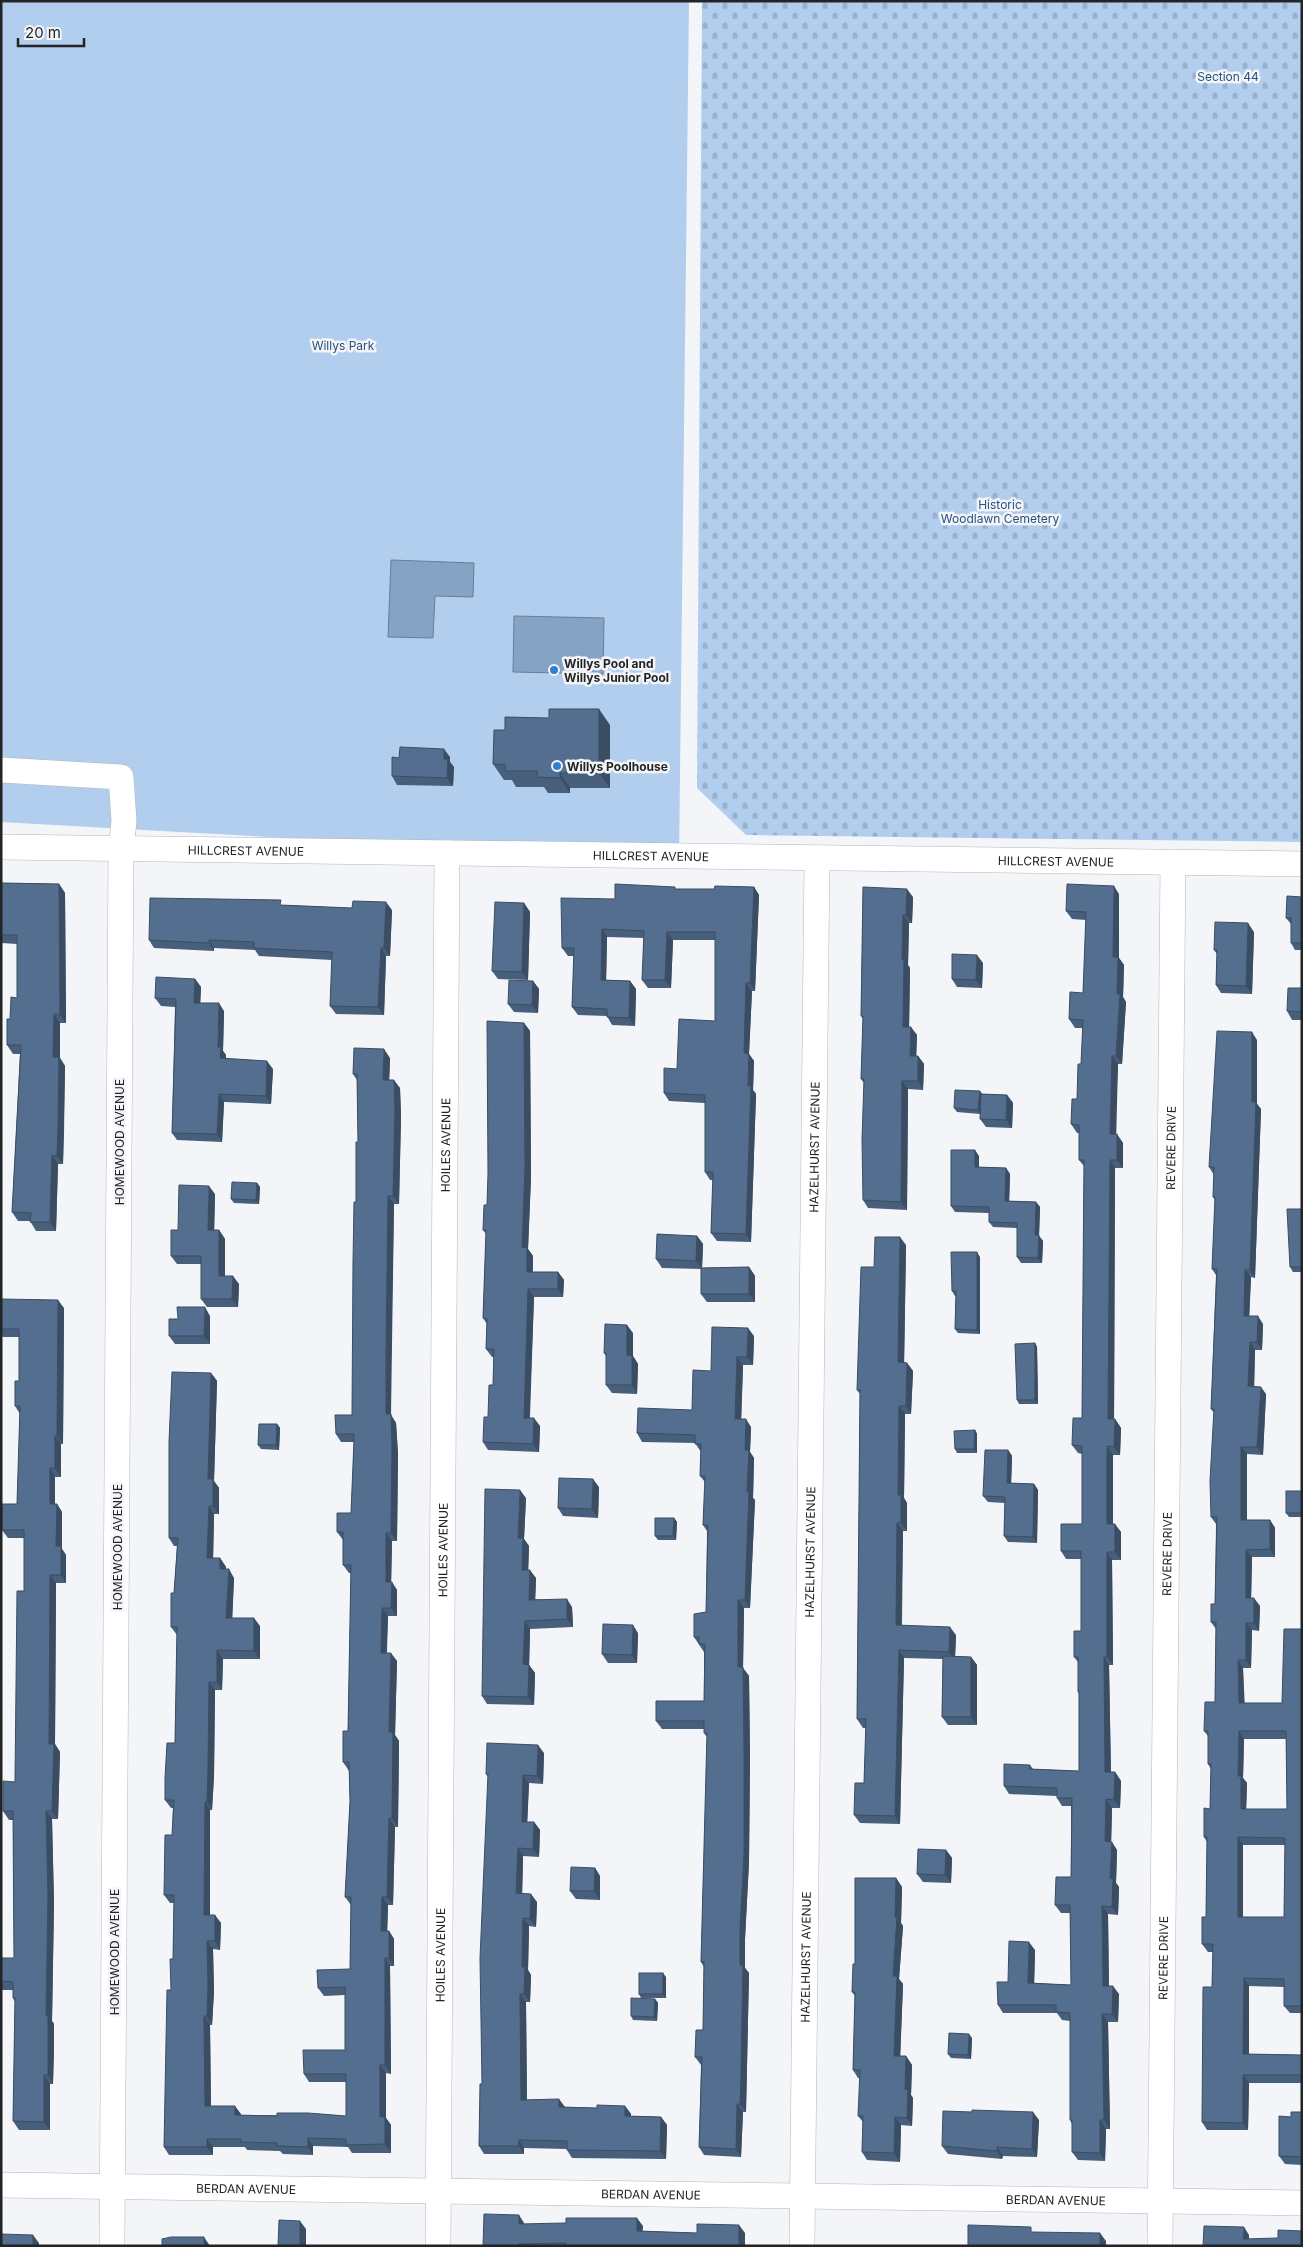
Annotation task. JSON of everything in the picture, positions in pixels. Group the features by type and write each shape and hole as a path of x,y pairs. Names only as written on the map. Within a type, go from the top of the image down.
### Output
{"street":[{"name":"HOMEWOOD AVENUE","path":"1,770 121,776 124,821 121,849 112,2246"},
{"name":"HILLCREST AVENUE","path":"1,847 1302,864"},
{"name":"HOILES AVENUE","path":"438,2246 447,853"},
{"name":"HAZELHURST AVENUE","path":"802,2246 817,858"},
{"name":"REVERE DRIVE","path":"1160,2246 1173,862"},
{"name":"BERDAN AVENUE","path":"1,2185 1302,2203"}],"green space":[{"name":"Willys Park","path":"1,1 689,1 679,860 1,822"},
{"name":"Historic Woodlawn Cemetery","path":"702,1 1302,1 1302,842 746,835 697,788"}],"shaded area":[{"path":"391,560 474,563 473,597 435,596 433,638 388,637"},
{"path":"514,616 604,618 603,674 513,672"}],"building":[{"path":"549,709 599,709 599,773 560,773 560,778 537,777 537,771 506,771 505,765 493,764 494,730 505,730 505,717 549,718"},
{"path":"400,747 444,749 444,759 448,759 447,778 392,776 392,757 399,758"},
{"path":"1,883 59,884 60,1015 54,1014 53,1057 59,1057 58,1127 57,1156 52,1155 50,1222 30,1222 31,1213 12,1212 21,1045 7,1045 7,1019 10,1019 11,997 17,998 17,935 1,935"},
{"path":"615,884 675,887 675,889 714,889 715,886 754,887 750,983 746,983 744,1053 749,1054 748,1086 751,1086 746,1234 711,1233 713,1172 705,1172 705,1095 664,1093 664,1068 677,1069 679,1019 715,1021 715,932 667,932 665,980 642,980 644,931 602,929 601,980 630,981 629,1018 607,1017 607,1009 572,1007 574,948 562,948 561,898 615,899"},
{"path":"1067,884 1114,886 1113,957 1118,957 1117,994 1120,994 1116,1056 1112,1056 1110,1134 1117,1134 1117,1160 1110,1160 1108,1419 1115,1419 1114,1447 1107,1446 1107,1524 1115,1524 1115,1552 1107,1552 1107,1657 1104,1657 1105,1772 1115,1772 1114,1800 1106,1799 1105,1841 1112,1842 1110,1878 1113,1879 1112,1907 1102,1906 1103,1986 1113,1986 1112,2014 1102,2014 1104,2120 1100,2120 1100,2153 1072,2152 1072,2120 1070,2120 1070,2013 1056,2012 1056,2005 998,2005 997,1982 1008,1982 1009,1941 1029,1942 1028,1983 1071,1985 1070,1905 1055,1905 1056,1877 1071,1877 1072,1798 1057,1798 1057,1788 1004,1786 1004,1764 1030,1765 1029,1769 1079,1771 1078,1657 1074,1657 1074,1631 1081,1631 1081,1551 1061,1551 1061,1524 1082,1524 1082,1446 1072,1445 1073,1418 1082,1418 1084,1160 1079,1160 1079,1125 1071,1124 1072,1099 1077,1099 1078,1064 1081,1064 1083,1020 1069,1019 1070,992 1083,993 1086,912 1066,911"},
{"path":"863,887 907,889 906,915 903,915 903,1027 911,1027 910,1056 918,1056 918,1081 902,1081 901,1202 863,1200 864,1079 861,1079 863,1016 861,1016"},
{"path":"1287,896 1302,897 1302,943 1291,943 1291,918 1286,918"},
{"path":"150,898 281,900 280,905 352,908 353,901 386,902 384,948 381,948 378,1007 330,1006 332,952 254,948 254,942 209,940 209,943 149,940"},
{"path":"495,902 524,903 522,972 492,971"},
{"path":"1215,922 1248,923 1246,986 1216,985 1217,950 1214,950"},
{"path":"952,954 977,955 976,980 952,979"},
{"path":"156,977 195,979 194,1003 219,1003 218,1047 221,1047 220,1058 267,1061 266,1096 219,1094 217,1134 172,1133 176,999 155,998"},
{"path":"509,980 533,981 532,1005 508,1004"},
{"path":"1288,988 1302,988 1302,1012 1287,1011"},
{"path":"487,1021 524,1023 525,1169 522,1247 527,1248 527,1272 558,1272 558,1289 528,1289 524,1418 534,1418 533,1444 483,1442 484,1417 488,1417 489,1385 493,1385 494,1349 486,1349 487,1319 483,1318 486,1230 483,1230 484,1205 487,1205 488,1173"},
{"path":"1217,1031 1252,1032 1252,1102 1256,1102 1250,1270 1245,1270 1244,1316 1258,1316 1257,1342 1250,1342 1248,1386 1261,1387 1257,1447 1241,1447 1241,1520 1270,1520 1270,1549 1246,1550 1246,1598 1254,1598 1254,1623 1246,1623 1246,1660 1238,1660 1239,1703 1282,1703 1284,1629 1302,1629 1302,2006 1284,2006 1284,1979 1244,1978 1243,2054 1302,2055 1302,2075 1243,2075 1243,2123 1202,2122 1203,1987 1212,1987 1213,1944 1202,1944 1202,1917 1206,1917 1207,1837 1204,1837 1204,1808 1210,1809 1211,1764 1208,1764 1208,1731 1204,1731 1205,1702 1215,1702 1216,1622 1211,1622 1211,1604 1215,1604 1217,1517 1211,1517 1210,1481 1214,1409 1211,1409 1217,1269 1212,1269 1215,1197 1213,1197 1214,1167 1209,1167","holes":["1239,1731 1286,1731 1287,1809 1241,1809 1241,1776 1238,1776","1238,1837 1285,1838 1284,1917 1238,1917"]},
{"path":"354,1048 384,1049 383,1080 394,1080 395,1109 393,1196 388,1196 386,1351 386,1414 391,1414 392,1446 391,1533 386,1533 386,1582 392,1582 391,1608 382,1608 381,1653 391,1653 389,1732 393,1732 392,1818 389,1818 387,1897 382,1897 381,1931 389,1931 389,1958 385,1958 385,2065 380,2065 380,2117 385,2117 385,2144 346,2145 346,2139 308,2138 308,2147 277,2146 277,2143 241,2142 241,2139 207,2139 207,2147 164,2147 167,1990 171,1990 170,1959 173,1959 174,1895 164,1895 165,1835 172,1835 174,1800 165,1800 165,1778 167,1743 175,1743 177,1627 171,1627 171,1593 174,1593 178,1538 169,1538 169,1442 172,1372 211,1373 208,1479 213,1479 213,1506 209,1506 207,1558 220,1558 220,1569 229,1569 226,1618 254,1618 254,1651 217,1650 217,1682 209,1682 204,1915 215,1915 215,1941 207,1941 207,2016 204,2016 205,2106 235,2106 235,2115 277,2116 277,2113 308,2113 346,2116 346,2074 304,2074 303,2050 345,2050 345,1987 318,1988 317,1970 350,1969 351,1897 345,1897 350,1801 349,1762 343,1762 343,1731 348,1731 351,1565 343,1565 343,1532 337,1532 337,1513 351,1513 354,1434 336,1434 335,1415 352,1415 354,1202 356,1202 356,1142 358,1142 357,1074 353,1074"},
{"path":"955,1090 980,1091 978,1110 954,1108"},
{"path":"981,1094 1007,1095 1006,1120 980,1119"},
{"path":"951,1150 975,1150 975,1167 1006,1168 1005,1201 1036,1202 1035,1235 1039,1235 1038,1258 1017,1257 1017,1223 989,1222 989,1207 951,1206"},
{"path":"232,1182 257,1183 256,1200 231,1199"},
{"path":"179,1185 209,1186 208,1230 219,1230 219,1276 233,1276 232,1299 201,1299 201,1256 171,1256 171,1230 178,1230"},
{"path":"1287,1209 1302,1209 1302,1267 1290,1267"},
{"path":"657,1234 697,1236 696,1261 656,1259"},
{"path":"875,1237 900,1237 898,1362 907,1363 906,1406 899,1406 898,1495 901,1495 901,1523 897,1523 896,1625 950,1627 949,1652 899,1650 895,1816 854,1815 855,1783 864,1783 866,1719 857,1719 860,1390 857,1390 861,1267 874,1267"},
{"path":"951,1252 977,1252 977,1330 955,1329 956,1291 952,1291"},
{"path":"749,1267 749,1294 701,1294 701,1268"},
{"path":"1,1299 58,1300 57,1436 55,1436 55,1468 50,1468 50,1504 57,1504 56,1546 61,1546 61,1575 50,1575 49,1744 54,1744 52,1811 46,1811 48,1895 46,2016 48,2016 48,2075 44,2075 44,2122 13,2121 15,1998 13,1998 13,1982 1,1981 1,1958 14,1958 13,1811 3,1811 3,1781 15,1782 17,1591 24,1591 24,1530 2,1530 2,1504 17,1504 20,1406 15,1406 15,1381 19,1381 19,1329 1,1329"},
{"path":"177,1307 205,1307 204,1336 169,1336 169,1319 178,1319"},
{"path":"605,1324 627,1325 627,1355 632,1356 632,1385 606,1385"},
{"path":"712,1327 748,1328 747,1357 737,1357 735,1419 746,1419 745,1450 749,1450 745,1600 738,1600 738,1667 743,1667 744,1854 740,1931 740,1965 743,1965 741,2076 740,2104 737,2104 736,2149 699,2147 702,2057 695,2057 696,2030 703,2030 704,1962 701,1962 707,1733 704,1733 704,1721 656,1721 656,1701 704,1701 705,1644 699,1644 699,1637 694,1637 694,1614 706,1612 708,1525 703,1525 705,1476 700,1476 701,1444 695,1444 695,1435 637,1433 638,1408 692,1410 693,1370 711,1371"},
{"path":"1035,1343 1035,1400 1017,1400 1015,1344"},
{"path":"259,1424 277,1424 276,1445 258,1445"},
{"path":"975,1430 974,1449 955,1449 954,1431"},
{"path":"985,1450 1008,1450 1007,1483 1034,1484 1033,1537 1004,1536 1005,1497 983,1496"},
{"path":"559,1478 593,1479 592,1509 558,1508"},
{"path":"485,1489 520,1490 518,1538 523,1538 522,1570 530,1570 529,1600 567,1599 567,1619 525,1621 523,1664 529,1665 528,1697 482,1696"},
{"path":"1286,1491 1302,1491 1302,1513 1286,1513"},
{"path":"655,1518 674,1518 673,1536 655,1536"},
{"path":"603,1624 633,1625 632,1655 602,1654"},
{"path":"943,1656 971,1657 971,1717 942,1717"},
{"path":"487,1743 538,1745 537,1776 523,1775 522,1822 534,1822 533,1849 518,1848 516,1893 531,1894 530,1919 523,1918 522,1967 525,1967 524,1994 520,1994 521,2100 559,2099 559,2107 597,2108 597,2105 625,2106 625,2116 661,2117 660,2151 567,2150 567,2141 519,2140 519,2146 479,2146 480,2084 482,2084 480,1958 488,1774 486,1774"},
{"path":"918,1849 946,1850 945,1875 917,1874"},
{"path":"571,1867 595,1868 594,1891 570,1891"},
{"path":"855,1878 896,1878 895,1917 897,1917 893,1976 897,1976 894,2056 906,2056 905,2089 908,2090 907,2118 895,2117 894,2153 862,2152 863,2116 858,2116 860,2070 853,2070 855,1992 852,1992 853,1964 855,1964"},
{"path":"639,1973 663,1973 663,1994 639,1994"},
{"path":"631,1998 655,1999 654,2017 631,2016"},
{"path":"949,2033 969,2034 968,2055 948,2054"},
{"path":"972,2110 1033,2112 1032,2149 997,2147 997,2151 942,2146 943,2111 972,2112"},
{"path":"1291,2112 1302,2112 1302,2157 1279,2156 1279,2116 1291,2117"},
{"path":"484,2214 519,2215 519,2224 566,2223 566,2218 637,2218 637,2231 697,2233 697,2224 739,2225 739,2246 565,2246 566,2243 483,2246"},
{"path":"279,2220 300,2221 300,2246 278,2246"},
{"path":"968,2225 1031,2227 1031,2232 1100,2233 1100,2246 968,2246"},
{"path":"1204,2226 1244,2227 1243,2239 1278,2238 1278,2230 1302,2231 1302,2246 1203,2246"},
{"path":"1,2234 33,2235 33,2246 1,2246"},
{"path":"171,2237 204,2237 204,2246 162,2246 162,2239"}],"place":[{"name":"Willys Pool and Willys Junior Pool","path":"554,670"},
{"name":"Willys Poolhouse","path":"557,766"}],"park label":[{"name":"Section 44","path":"1228,76"}]}
